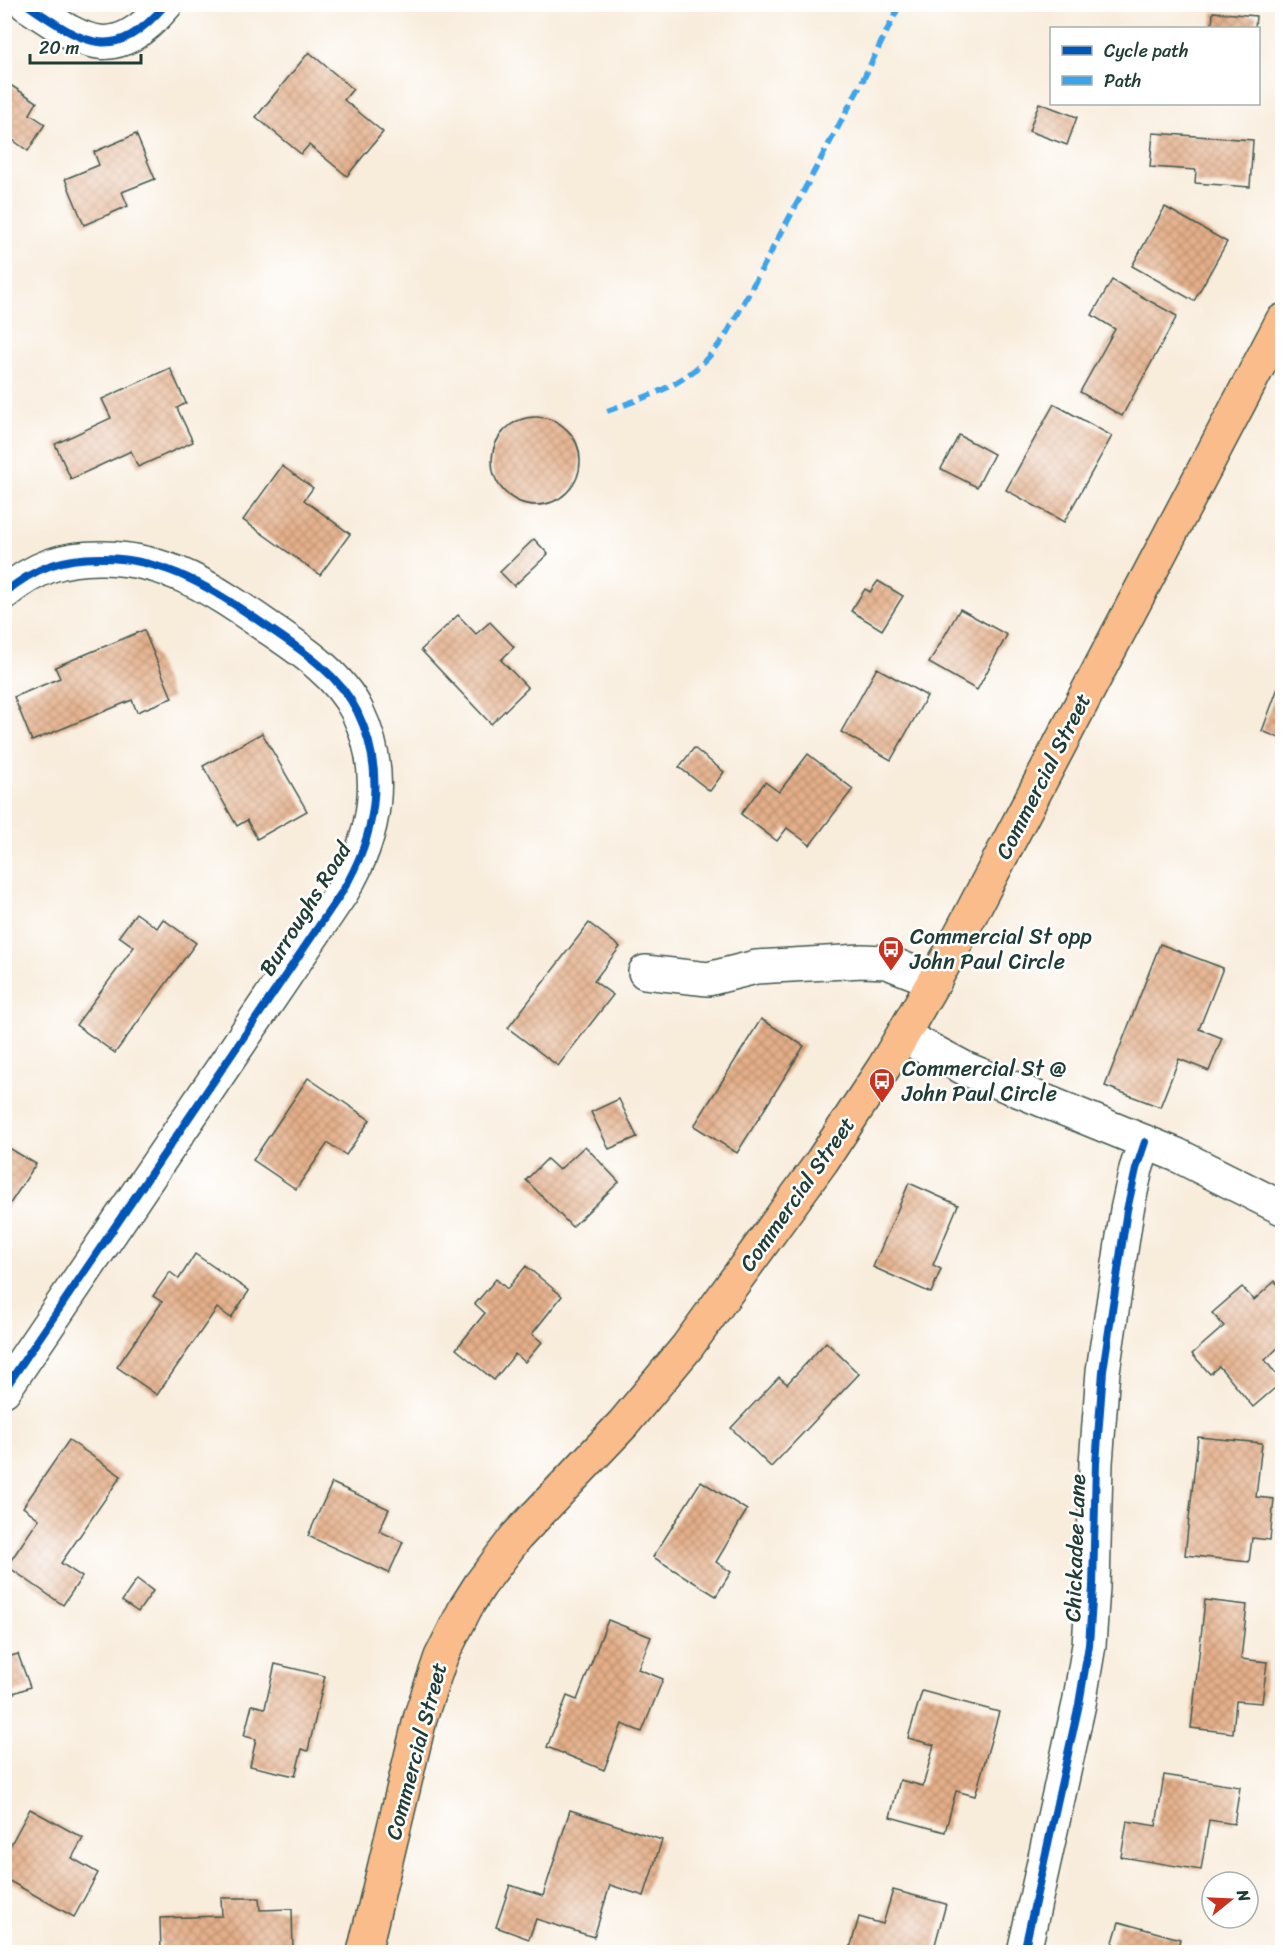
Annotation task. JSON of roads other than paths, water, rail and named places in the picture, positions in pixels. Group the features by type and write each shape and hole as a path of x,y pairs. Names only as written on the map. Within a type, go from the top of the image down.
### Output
{"main road":[{"name":"Commercial Street","path":"364,1953 421,1715 441,1657 466,1607 516,1537 623,1424 687,1347 822,1161 904,1036 1282,321"}],"street":[{"path":"26,4 78,37 90,42 102,43 113,42 139,30 152,20 166,4"},
{"name":"Burroughs Road","path":"4,593 39,569 57,563 92,557 135,559 175,571 198,582 287,640 337,682 357,709 364,727 374,768 375,788 370,833 348,883 4,1390"},
{"path":"645,972 708,979 756,967 862,961 887,962 935,981"},
{"path":"904,1036 966,1069 1145,1142 1208,1170 1282,1208"},
{"name":"Chickadee Lane","path":"1023,1953 1079,1704 1087,1655 1092,1606 1096,1463 1102,1381 1126,1210 1145,1142"}],"place":[{"name":"Commercial St opp John Paul Circle","path":"891,972"},
{"name":"Commercial St @ John Paul Circle","path":"882,1104"}]}
